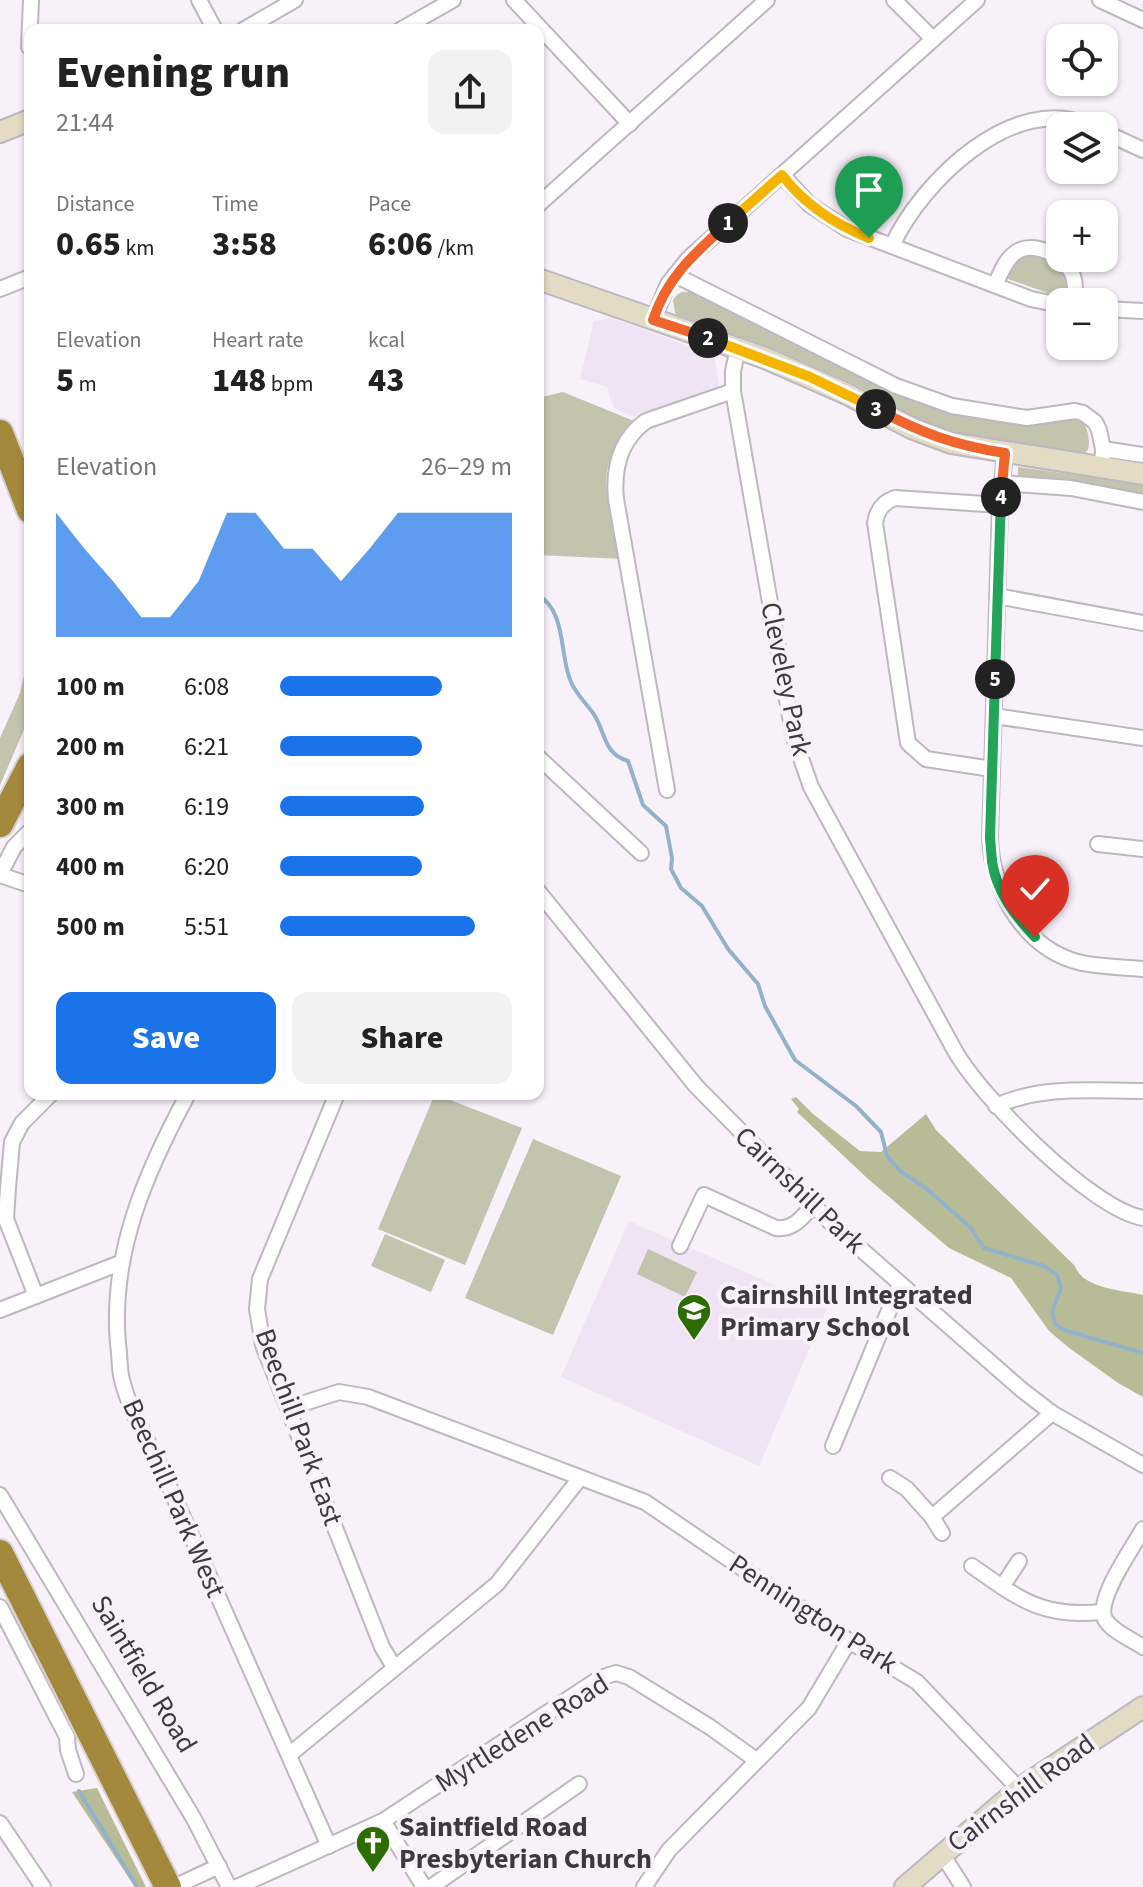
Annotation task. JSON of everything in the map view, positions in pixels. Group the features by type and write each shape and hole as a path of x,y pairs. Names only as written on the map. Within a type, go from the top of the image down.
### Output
{"highway":[{"path":"0,433 24,495"},
{"path":"0,824 24,778"},
{"path":"0,1553 171,1887"}],"street":[{"path":"30,24 31,0"},
{"path":"199,0 212,24"},
{"path":"253,24 295,0"},
{"path":"411,24 453,0"},
{"path":"514,0 536,24"},
{"path":"544,200 767,0"},
{"path":"894,0 933,39"},
{"path":"653,320 662,295 688,259 977,0"},
{"path":"1100,0 1143,20"},
{"path":"544,32 630,124"},
{"path":"892,246 924,194 953,166 992,138 1022,124 1046,118"},
{"path":"0,132 24,122"},
{"path":"1118,138 1143,150"},
{"path":"782,175 810,205 847,229 1046,302"},
{"path":"995,285 1016,251 1032,248 1042,249 1070,269 1075,288"},
{"path":"675,275 896,386 952,406 1018,418 1075,411 1083,413 1095,422 1102,458"},
{"path":"0,289 24,279"},
{"path":"544,281 738,348 810,377 930,436 951,443 1005,453 1102,458 1143,455"},
{"path":"1118,310 1143,311"},
{"name":"Cleveley Park","path":"738,348 733,391 784,689 795,741 817,800 955,1051 996,1106 1105,1203 1143,1218"},
{"path":"667,790 616,499 615,471 628,440 635,429 646,421 733,391"},
{"path":"1005,453 1000,505 990,838 993,868 1014,913 1035,937 1080,963 1143,969"},
{"path":"1102,458 1143,474"},
{"path":"1002,483 1071,488 1143,502"},
{"path":"992,769 926,759 908,743 875,523 881,506 895,498 1000,505"},
{"path":"997,596 1143,623"},
{"path":"994,716 1143,738"},
{"path":"544,763 641,853"},
{"path":"24,837 14,847 0,874 24,883"},
{"path":"1098,844 1143,849"},
{"name":"Cairnshill Park","path":"544,898 692,1081 813,1205 900,1284 1052,1413 1143,1465"},
{"path":"996,1106 1042,1092 1143,1091"},
{"path":"36,1296 6,1219 12,1142 22,1123 45,1100"},
{"name":"Beechill Park West","path":"185,1100 143,1185 120,1263 116,1322 122,1379 134,1414 162,1470 329,1846"},
{"name":"Beechill Park East","path":"335,1100 257,1293 263,1345 382,1647 394,1667"},
{"path":"680,1246 706,1189 776,1228 786,1229 793,1225 813,1205"},
{"path":"0,1310 120,1263"},
{"path":"833,1446 900,1284"},
{"name":"Pennington Park","path":"289,1408 339,1392 353,1393 645,1502 849,1641 917,1682 1019,1789"},
{"path":"932,1517 1052,1413"},
{"path":"289,1755 497,1584 580,1478"},
{"path":"890,1478 907,1489 942,1533"},
{"name":"Saintfield Road","path":"0,1495 194,1819 229,1887"},
{"path":"1143,1529 1106,1596 1102,1612 1115,1630 1143,1647"},
{"path":"1002,1587 1019,1561"},
{"path":"972,1566 1032,1605 1060,1612 1102,1612"},
{"path":"0,1607 67,1737 76,1774"},
{"path":"644,1887 669,1850 809,1708 849,1641"},
{"name":"Myrtledene Road","path":"237,1887 383,1821 600,1678 616,1673 629,1677 697,1719 756,1760"},
{"name":"Cairnshill Road","path":"905,1887 1019,1789 1143,1708"},
{"path":"431,1887 579,1784"},
{"path":"383,1821 424,1887"},
{"path":"0,1823 43,1887"},
{"path":"942,1854 963,1887"},
{"path":"171,1887 219,1866"}],"shaded area":[{"path":"612,318 714,355 720,390 634,417 614,408 607,387 580,379 594,321"},
{"name":"Cairnshill Integrated Primary School","path":"629,1221 827,1308 759,1466 561,1377"}],"green space":[{"path":"1023,254 1039,254 1046,259 1046,272 1067,274 1068,287 1046,288 1046,293 1008,279 1009,270"},
{"path":"691,289 943,410 1004,422 1078,418 1088,432 1088,450 1082,455 934,428 858,386 774,349 679,317 675,313 673,300"},
{"path":"563,392 634,421 614,451 606,481 608,504 622,559 544,555 544,397"},
{"path":"1018,467 1143,484 1143,496 1018,478"},
{"path":"24,675 24,730 0,785 0,738 20,693"},
{"path":"796,1097 860,1151 881,1152 926,1114 936,1130 1086,1280 1143,1295 1143,1397 1118,1383 1049,1331 1011,1278 949,1248 867,1178 797,1112 799,1109 791,1099"},
{"path":"432,1100 450,1100 522,1128 465,1265 378,1229"},
{"path":"533,1139 621,1176 553,1335 465,1298"},
{"path":"385,1234 445,1260 431,1292 371,1266"},
{"path":"648,1249 697,1272 685,1297 637,1274"},
{"path":"97,1788 146,1887 135,1887 72,1792"}],"waterway":[{"path":"544,600 558,623 573,686 593,713 613,753 628,761 643,805 666,826 671,869 681,888 702,906 728,949 758,984 765,1006 795,1060 856,1106 881,1132 887,1156 900,1171 927,1189 970,1227 984,1248 1044,1266 1057,1275 1061,1288 1052,1312 1055,1324 1064,1330 1143,1353"},
{"path":"79,1791 137,1887"}],"place":[{"name":"Cairnshill Integrated Primary School","path":"694,1342"},
{"name":"Saintfield Road Presbyterian Church","path":"373,1874"}],"route":[{"path":"869,238 829,219 810,205 782,175 688,259 668,284 653,320 738,348 810,377 930,436 1005,453 1000,505 990,850 1004,897 1035,937"}]}
